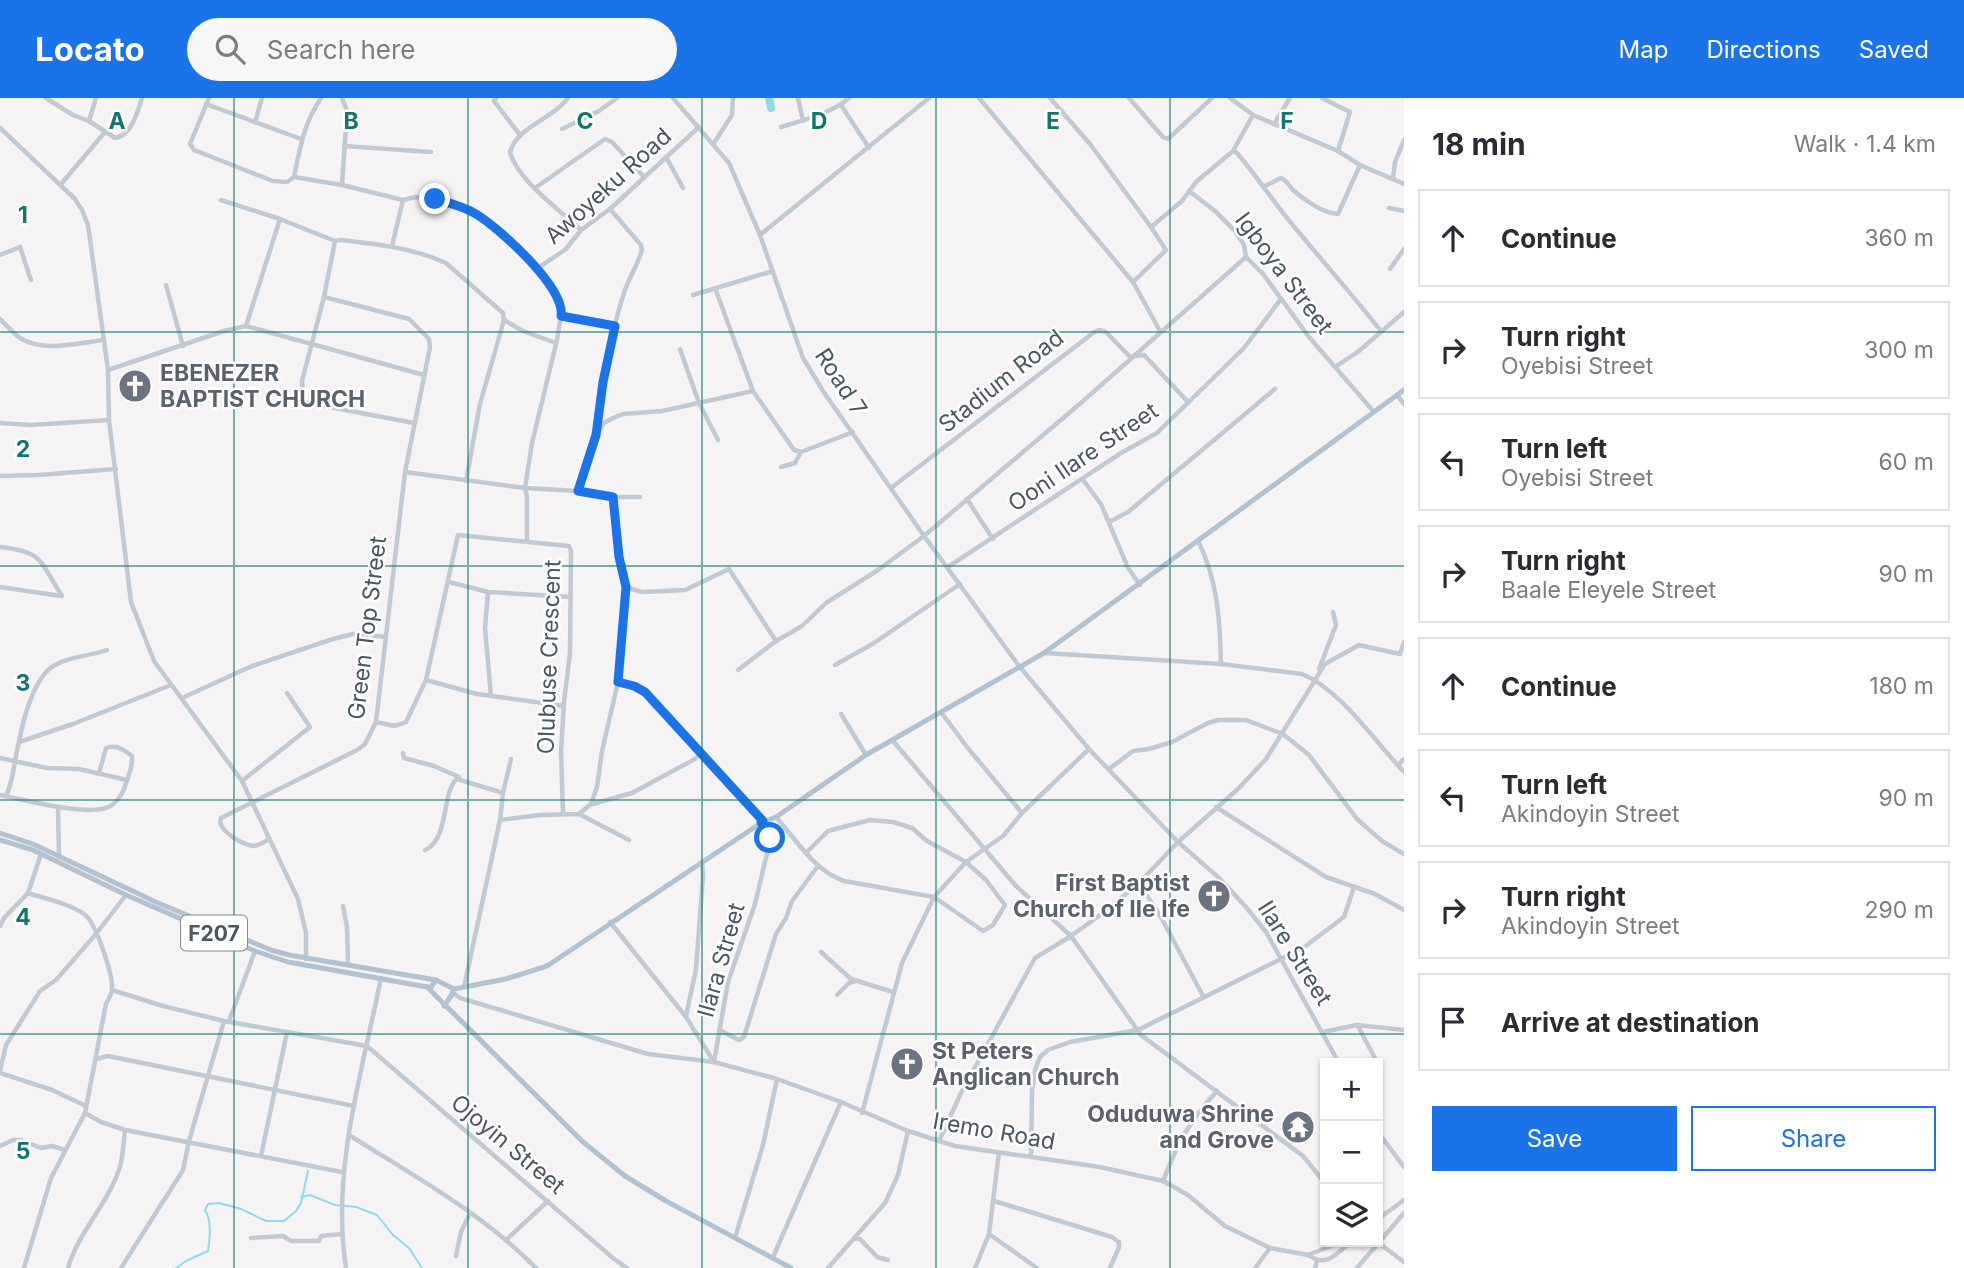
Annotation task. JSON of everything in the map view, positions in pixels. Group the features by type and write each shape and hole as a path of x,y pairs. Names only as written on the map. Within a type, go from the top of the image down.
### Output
{"main road":[{"path":"444,1006 452,991 506,979 547,966 866,755 1044,653 1404,390"},
{"name":"F207","path":"0,832 33,844 158,903 306,961 348,964 436,981"},
{"name":"F207","path":"0,840 41,854 126,895 255,951 427,987"},
{"path":"452,991 436,981 431,987 427,987 583,1142 625,1176 666,1201 791,1268"}],"street":[{"path":"46,98 115,138 122,136 130,128 142,98"},
{"path":"89,121 96,98"},
{"path":"209,98 190,144 194,150 273,181 287,182 294,177 301,139 310,114 321,98"},
{"path":"255,121 261,98"},
{"path":"342,98 347,111 342,185"},
{"path":"496,98 494,101 520,135"},
{"path":"568,98 543,120 520,135 511,148 511,156 515,165 535,188 581,230"},
{"path":"562,129 599,111 617,98"},
{"name":"Road 7","path":"673,98 729,163 760,235 803,358 823,391 1019,666 1089,749"},
{"path":"714,143 732,115 733,98"},
{"path":"798,98 803,121"},
{"path":"781,127 841,105 849,98"},
{"path":"760,235 929,98"},
{"path":"979,98 1133,282 1160,331"},
{"path":"1050,98 1090,144 1166,250 1133,282"},
{"path":"1129,98 1163,137 1168,138 1212,98"},
{"path":"1202,98 1207,103"},
{"path":"1230,98 1253,115 1338,151 1404,184"},
{"path":"1274,124 1290,98"},
{"path":"1322,98 1350,112 1338,151"},
{"path":"206,104 301,139"},
{"path":"841,105 869,148"},
{"path":"1151,227 1182,201 1196,182 1233,151 1253,115"},
{"name":"Awoyeku Road","path":"538,268 566,249 581,230 610,209 699,127"},
{"path":"0,128 61,184 82,210 88,225 108,370 109,420 131,602 154,661 242,781 298,899 306,933 306,961"},
{"path":"61,184 106,132"},
{"path":"535,188 605,139 612,142 644,177"},
{"path":"1392,178 1404,140"},
{"path":"344,146 431,152"},
{"path":"1233,151 1265,186 1288,219 1381,331"},
{"path":"666,157 683,188"},
{"path":"1265,186 1281,178 1287,180 1293,190 1312,203 1338,214 1360,164"},
{"path":"294,177 403,200 415,197 456,205 477,215 538,268 560,301 561,316 556,343 537,419 525,488 527,541"},
{"name":"Igboya Street","path":"1189,191 1235,231 1244,245 1246,257 1264,274 1309,337 1374,412"},
{"path":"221,200 335,241 392,246 446,263 503,313 505,320 480,404 466,481"},
{"path":"392,246 403,200"},
{"path":"1389,208 1404,211"},
{"path":"578,491 596,435 603,382 615,326 626,288 642,250 641,245 610,209"},
{"path":"246,326 280,219"},
{"path":"303,402 302,381 324,298 335,241"},
{"path":"0,255 20,247 31,280"},
{"path":"1390,269 1404,249"},
{"path":"738,670 776,640 802,626 826,603 924,536 1160,331 1172,324 1246,257"},
{"path":"693,295 773,271"},
{"path":"166,285 183,346"},
{"path":"715,288 753,391 794,450 801,452 853,432"},
{"name":"Green Top Street","path":"269,839 261,845 253,846 221,827 219,822 221,818 357,750 365,744 376,722 405,472 430,347 429,339 409,319 324,298"},
{"name":"Ooni Ilare Street","path":"948,567 1121,453 1157,433 1244,348 1281,299"},
{"path":"1335,367 1359,351 1404,312"},
{"path":"561,316 615,326"},
{"path":"0,319 17,336 35,344 53,346 104,340"},
{"path":"505,320 523,331 556,343"},
{"path":"108,370 246,326 424,375"},
{"name":"Stadium Road","path":"891,488 1093,333 1099,330 1106,332 1133,357"},
{"path":"680,349 699,403 718,440"},
{"path":"1133,357 1144,355 1188,402"},
{"path":"1109,522 1128,512 1275,389"},
{"path":"596,435 604,423 623,414 663,411 753,391"},
{"path":"1397,395 1404,404"},
{"path":"295,404 303,402 414,423"},
{"path":"0,423 31,425 109,420"},
{"path":"781,467 795,463 801,452"},
{"path":"0,475 116,469"},
{"path":"405,472 525,488 578,491 613,497 640,497"},
{"path":"1083,480 1100,501 1128,568 1140,585"},
{"path":"591,804 597,787 602,751 618,682 626,587 619,557 613,497"},
{"path":"967,499 993,539"},
{"name":"Olubuse Crescent","path":"376,722 395,726 406,722 426,680 458,535 571,548 570,653 561,751 563,814"},
{"path":"1198,541 1210,566 1216,594 1221,664"},
{"path":"0,547 33,553 42,562 62,596 0,587"},
{"path":"626,587 642,592 684,590 729,569 776,640"},
{"path":"449,582 488,592 571,597"},
{"path":"835,665 874,643 960,584"},
{"path":"488,592 485,628 491,696"},
{"path":"1315,679 1336,625 1333,612"},
{"path":"182,698 252,666 333,639 353,634 386,637"},
{"path":"939,1141 961,1093 1035,958 1071,936 1139,883 1178,842 1254,772 1283,734 1325,664 1359,645 1400,654 1404,642"},
{"path":"3,796 11,787 13,761 22,723 44,673 67,660 107,650"},
{"path":"1044,653 1221,664 1283,671 1315,679 1354,716 1404,772"},
{"path":"426,680 491,696 564,706"},
{"path":"618,682 645,692 702,752 762,822"},
{"path":"19,742 73,724 171,685"},
{"path":"242,781 310,727 287,693"},
{"path":"941,711 1022,813"},
{"path":"841,714 866,755"},
{"path":"1109,769 1133,751 1172,742 1208,723 1218,720 1246,720 1283,734 1309,755 1357,819 1382,841 1404,854"},
{"path":"893,741 1016,886 1071,936 1138,1030 1303,1156 1320,1177"},
{"path":"3,796 58,807 111,807 123,792 132,756 124,750 109,746 106,748 99,773"},
{"path":"862,1113 902,963 934,897 966,862 1003,836 1022,813 1089,749"},
{"name":"Ilare Street","path":"1089,749 1178,842 1218,877 1246,907 1266,932 1336,1058"},
{"path":"579,814 591,804 638,790 695,759 702,752"},
{"path":"403,754 404,758 503,793"},
{"path":"0,758 47,768 99,773 127,780"},
{"path":"1398,765 1404,758"},
{"path":"464,987 511,759"},
{"path":"447,771 450,791"},
{"path":"425,850 433,847 438,838 451,784 457,779 470,781"},
{"path":"58,807 59,857"},
{"path":"1216,807 1326,877 1375,894 1404,910"},
{"path":"500,820 579,814 629,840"},
{"path":"776,817 818,866 830,876 844,881 934,897 986,931 993,925 1005,905 986,880 966,862 927,841 912,828 893,822 870,820 828,831 807,852"},
{"name":"Ilara Street","path":"713,1062 728,982 754,904 769,845 768,833 762,822"},
{"path":"0,926 2,917 28,892 41,854"},
{"path":"686,1017 696,969 702,862"},
{"path":"719,1030 739,1040 744,1037 776,933 786,918 792,901 818,866"},
{"path":"1139,883 1162,919 1203,996"},
{"path":"1031,1156 1035,1070 1040,1057 1048,1050 1070,1042 1138,1030 1317,940 1344,917 1354,887"},
{"path":"24,1268 51,1178 85,1113 106,1004 112,990 108,964 92,922 85,915 28,892"},
{"path":"86,1106 52,1090 0,1072 3,1044 40,991 56,980 126,895"},
{"path":"343,906 348,927 348,964"},
{"name":"Ilara Street","path":"610,922 686,1017 713,1062"},
{"path":"121,1268 183,1170 189,1141 226,1021 255,951"},
{"path":"821,953 856,981 893,992"},
{"path":"346,1268 341,1212 342,1172 381,978"},
{"path":"837,995 856,981"},
{"path":"112,990 226,1021 367,1046"},
{"name":"Iremo Road","path":"452,991 460,998 648,1054 713,1062 778,1079 908,1131 954,1146 1132,1172 1163,1181 1188,1195 1225,1226 1270,1248 1308,1255"},
{"path":"1322,1032 1357,1025 1404,1030"},
{"path":"1357,1025 1375,1058"},
{"path":"261,1156 287,1032"},
{"name":"Ojoyin Street","path":"367,1046 627,1268"},
{"path":"96,1059 108,1056 354,1105"},
{"path":"735,1238 763,1145 778,1079"},
{"path":"1163,1181 1178,1142 1195,1115 1217,1091"},
{"path":"774,1257 841,1102"},
{"path":"85,1113 125,1130 342,1172"},
{"path":"68,1268 80,1236 100,1206 120,1166 125,1130"},
{"path":"828,1268 889,1196 898,1175 908,1131"},
{"path":"349,1135 507,1239 536,1268"},
{"path":"1383,1139 1404,1167"},
{"path":"0,1146 21,1140 41,1148 52,1146 65,1150"},
{"path":"975,1268 989,1234 999,1152"},
{"path":"994,1200 1112,1237 1119,1242 1119,1247 1110,1268"},
{"path":"1383,1215 1404,1200"},
{"path":"507,1239 548,1201"},
{"path":"456,1256 461,1232 470,1213"},
{"path":"1383,1240 1404,1213"},
{"path":"251,1238 283,1236 291,1241 319,1241 321,1236 342,1234"},
{"path":"989,1234 1037,1268"},
{"path":"855,1239 860,1238 877,1257 888,1260"},
{"path":"1383,1246 1404,1262"},
{"path":"1308,1255 1330,1247"},
{"path":"1315,1268 1345,1247"},
{"path":"1357,1268 1377,1247"},
{"path":"1255,1268 1270,1248"},
{"path":"1326,1249 1332,1257"},
{"path":"1308,1255 1320,1264"}],"waterway":[{"path":"769,98 771,108"},
{"path":"176,1268 208,1251 210,1225 205,1210 208,1204 219,1203 241,1209 266,1221 284,1221 301,1203 308,1171"},
{"path":"301,1197 310,1195 335,1205 356,1207 377,1215 393,1235 409,1248 422,1268"}],"place":[{"name":"EBENEZER BAPTIST CHURCH","path":"135,386"},
{"name":"First Baptist Church of Ile Ife","path":"1214,896"},
{"name":"St Peters Anglican Church","path":"907,1064"},
{"name":"Oduduwa Shrine and Grove","path":"1298,1127"}],"route":[{"path":"435,199 477,215 538,268 560,301 561,316 615,326 603,382 596,435 578,491 613,497 619,557 626,587 618,682 645,692 660,707 763,821 761,822 770,838"}]}
